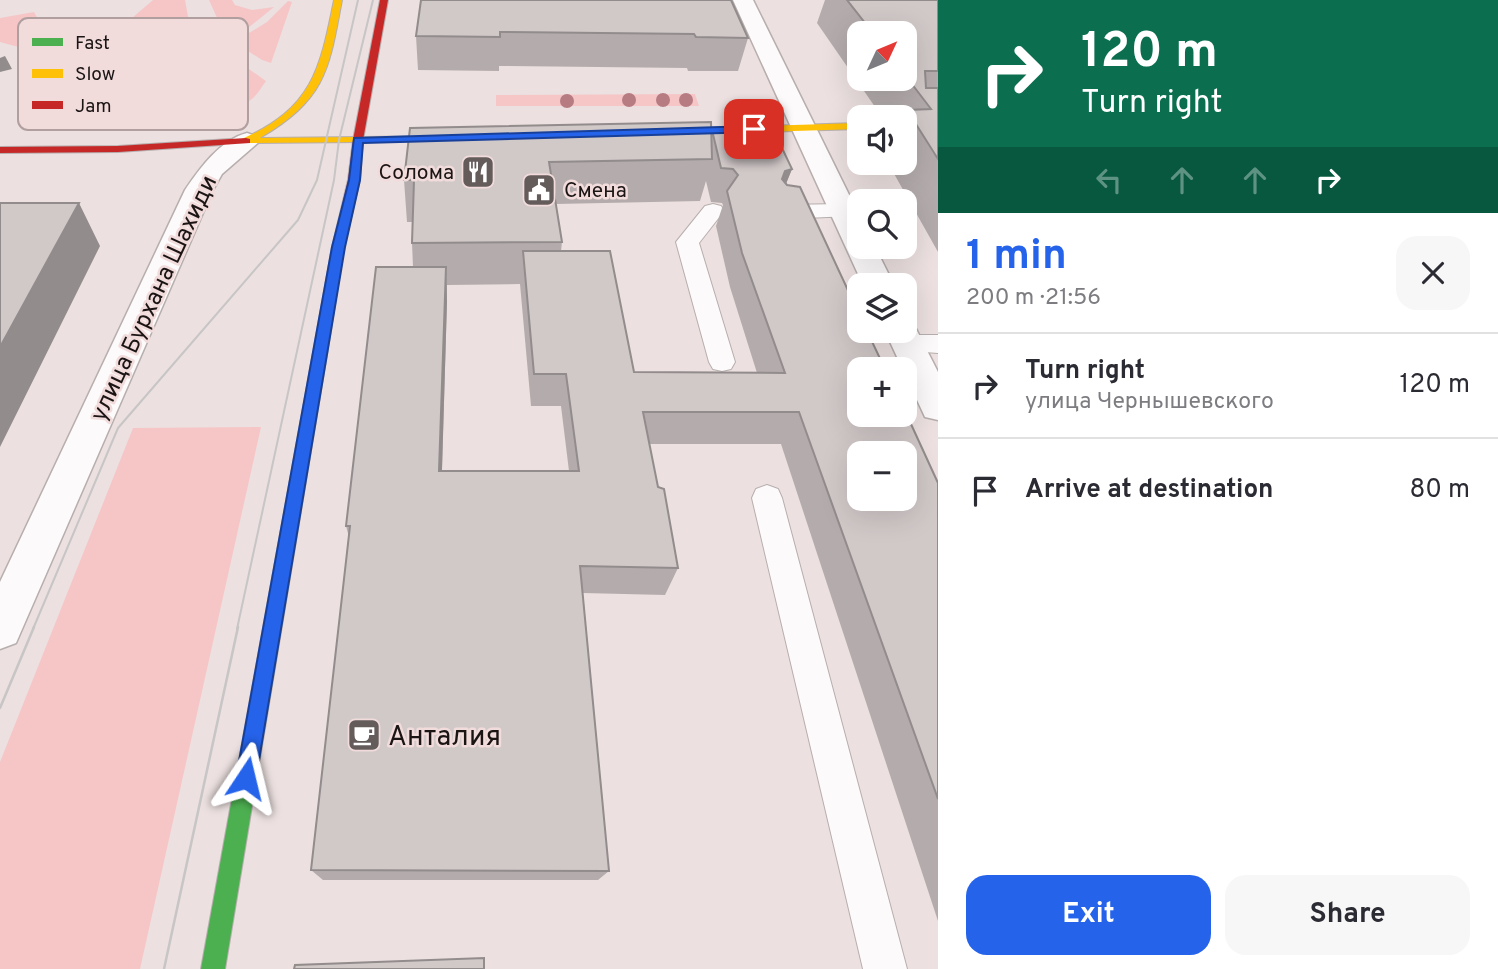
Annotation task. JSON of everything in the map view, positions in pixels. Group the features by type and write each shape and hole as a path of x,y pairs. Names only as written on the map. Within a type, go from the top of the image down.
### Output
{"main road":[{"name":"улица Бурхана Шахиди","path":"247,141 294,114 311,95 320,78 338,0"},
{"path":"213,969 384,0"},
{"path":"678,132 847,126"},
{"path":"0,150 118,149 247,141 477,138"}],"street":[{"path":"743,0 847,219"},
{"name":"улица Бурхана Шахиди","path":"0,629 199,190 212,169 247,141"},
{"path":"917,342 938,407"}],"lane":[{"path":"713,211 687,242 722,362"},
{"path":"782,212 843,211"},
{"path":"767,498 886,969"}],"shaded area":[{"path":"153,0 185,0 188,18 132,18"},
{"path":"209,0 232,0 235,5 252,10 274,7 248,28 248,18 217,18"},
{"path":"288,1 292,2 271,63 248,51 248,34 267,22"},
{"path":"34,12 37,18 18,18 18,47 0,42 0,18"},
{"path":"248,68 266,81 248,102"},
{"path":"695,94 699,106 496,106 496,95"},
{"path":"261,427 140,969 0,969 0,762 133,428"}],"building":[{"path":"421,0 731,0 748,38 696,37 694,34 500,32 500,37 416,36"},
{"path":"847,0 938,0 938,71 925,71 926,88 938,88 938,159 917,126 917,110 931,109 917,91 917,21 864,21"},
{"path":"711,122 712,159 549,162 562,242 412,243 414,180 404,180 410,128"},
{"path":"773,129 792,169 785,171 782,179 787,185 800,187 847,288 847,343 873,343 879,357 847,357 847,427 912,427 938,483 938,799 799,412 643,412 658,487 664,489 678,568 580,566 609,871 311,870 376,267 446,267 439,471 579,471 566,374 534,374 523,251 610,251 634,372 785,373 742,253 727,191 738,175 733,169 721,168 712,130"},
{"path":"0,203 79,203 0,347"},
{"path":"484,958 484,969 294,969 295,965"}],"tram line":[{"path":"33,629 118,428 298,220 317,180 358,0"},
{"path":"237,629 334,180 339,140 373,0"},
{"path":"0,708 34,627"},
{"path":"164,969 238,627"}],"traffic: fast":[{"path":"213,969 323,336"}],"traffic: slow":[{"path":"249,140 293,112 316,85 328,50 338,0"},
{"path":"693,131 847,126"},
{"path":"246,141 462,139"}],"traffic: jam":[{"path":"323,336 338,247 354,180 358,140 384,0"},
{"path":"0,150 118,149 246,141"}],"place":[{"name":"Солома","path":"478,172"},
{"name":"Смена","path":"539,190"},
{"name":"Анталия","path":"364,735"}],"route":[{"path":"246,778 338,247 354,180 358,140 754,129"}]}
